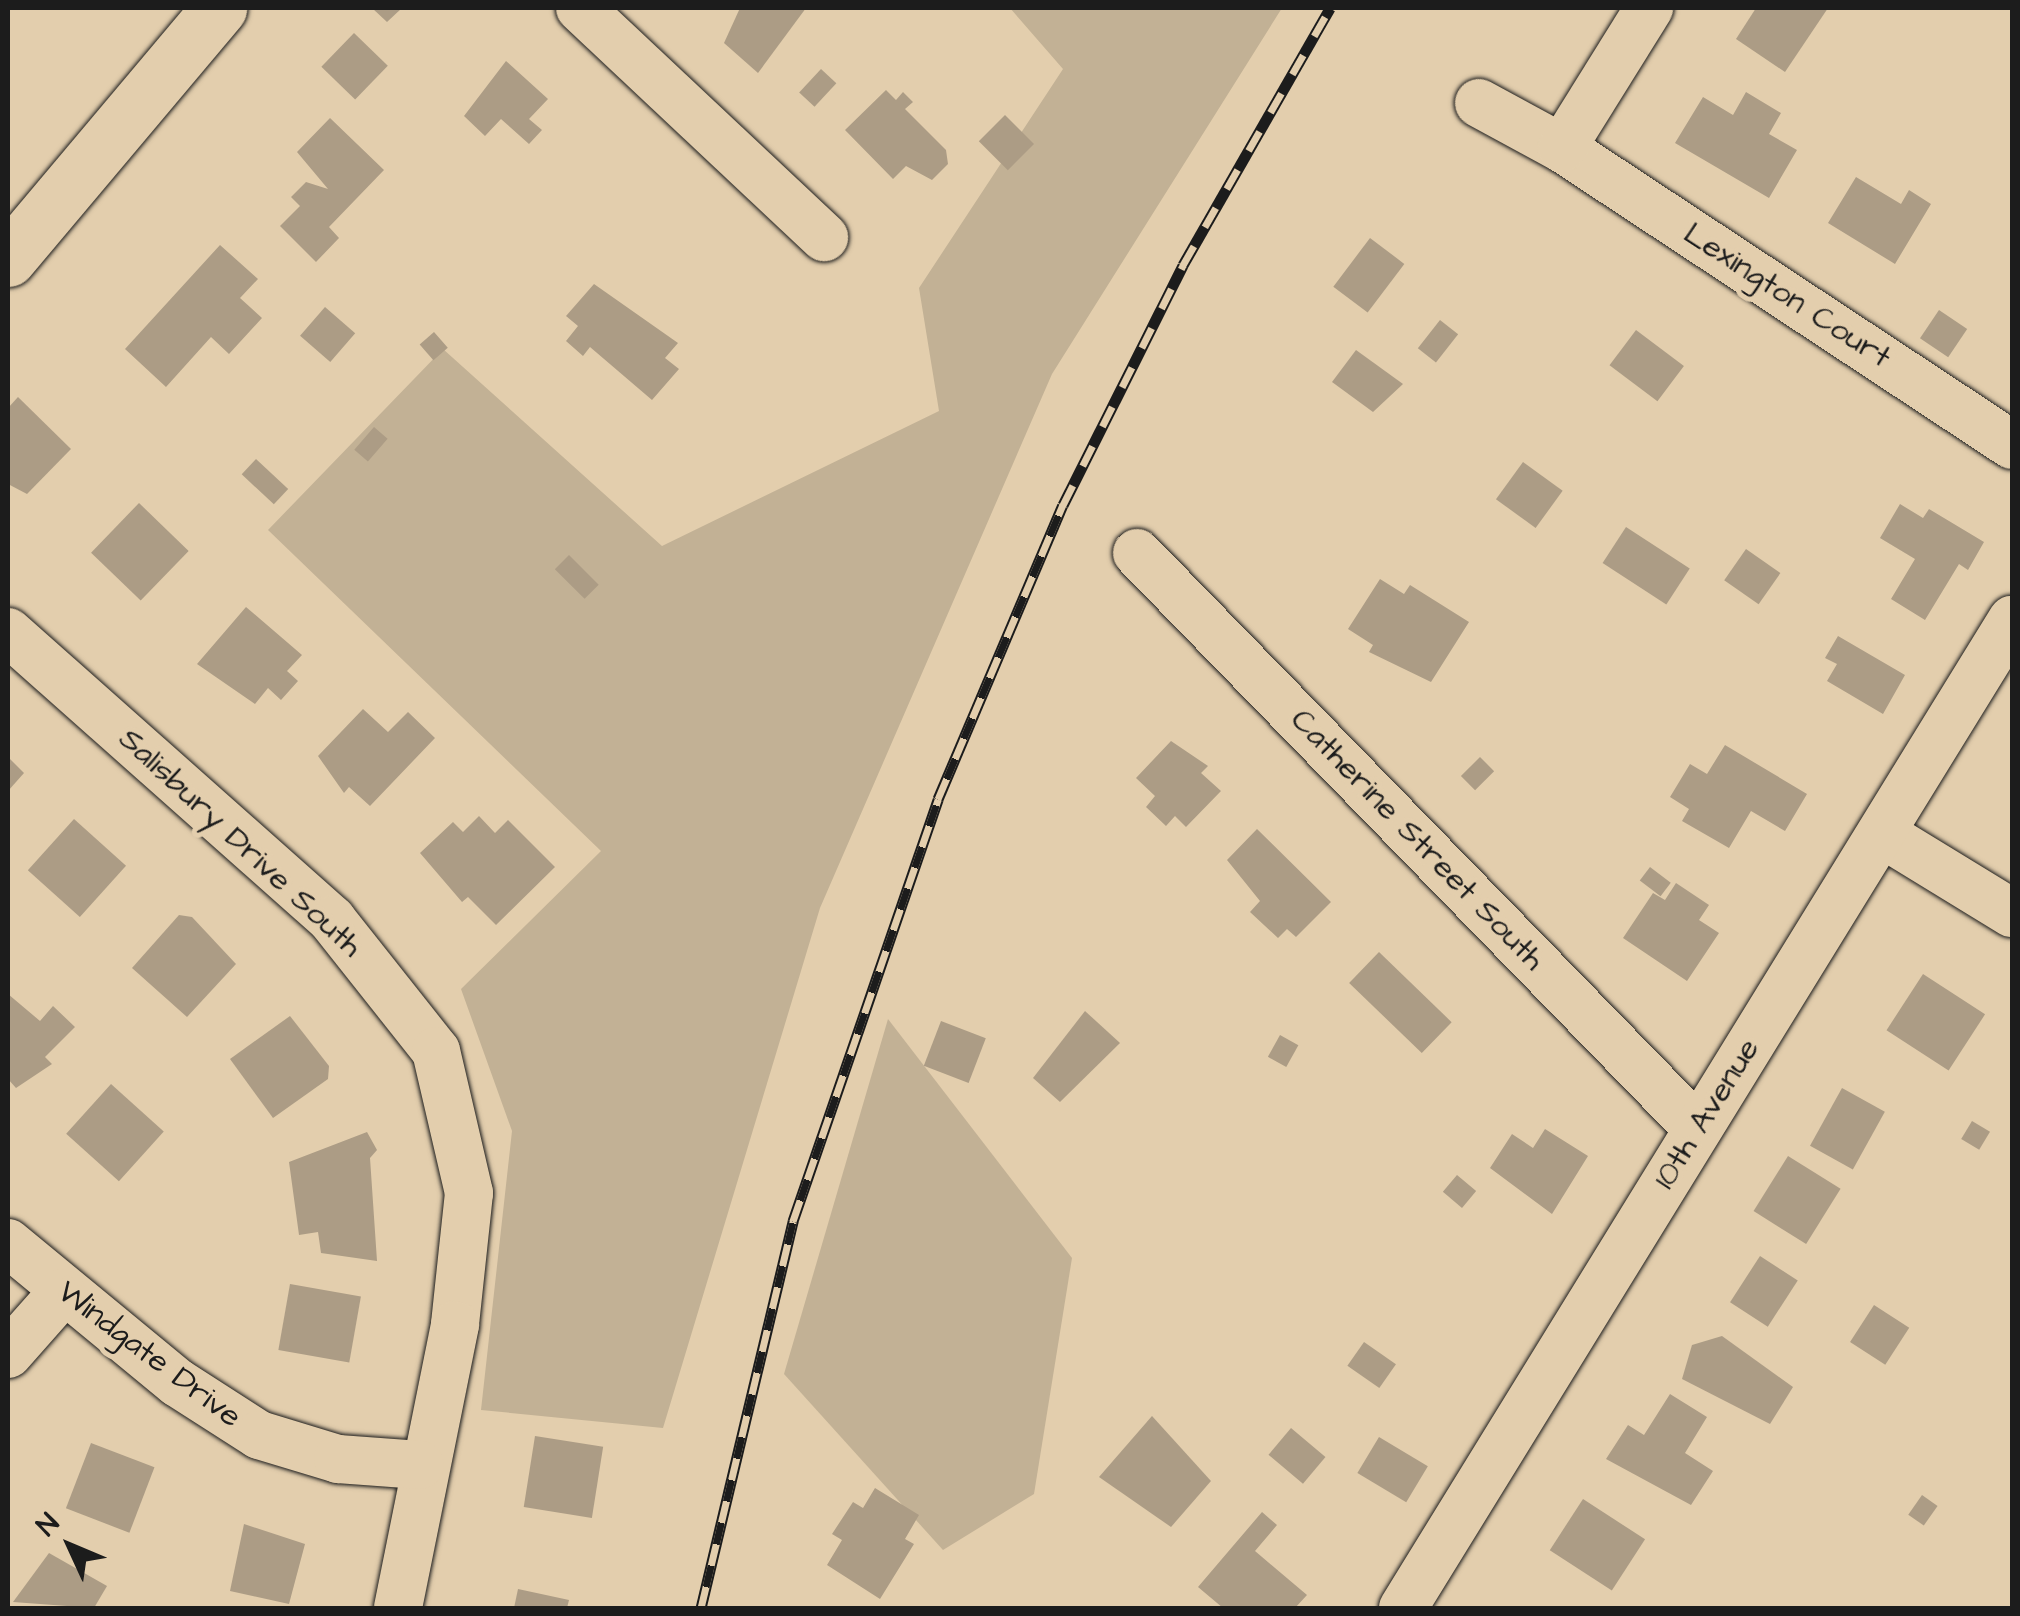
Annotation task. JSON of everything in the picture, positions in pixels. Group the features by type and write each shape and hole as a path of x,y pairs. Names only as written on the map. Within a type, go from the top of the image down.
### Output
{"street":[{"path":"8,259 219,8"},
{"path":"580,8 824,237"},
{"path":"1562,148 1648,8"},
{"name":"Lexington Court","path":"1479,103 1562,148 2012,445"},
{"name":"Catherine Street South","path":"1137,553 1697,1128"},
{"name":"10th Avenue","path":"1403,1608 1697,1128 1884,835 2012,620"},
{"name":"Salisbury Drive South","path":"8,632 332,920 436,1051 469,1193 454,1325 420,1465 398,1608"},
{"path":"1884,835 2012,914"},
{"name":"Windgate Drive","path":"8,1242 62,1293 259,1435 338,1460 420,1465"},
{"path":"8,1354 62,1293"}],"shaded area":[{"path":"1010,8 1282,8 1052,374 820,908 663,1428 481,1410 512,1131 461,989 601,851 268,530 443,349 662,546 939,411 919,288 1063,69"},
{"path":"888,1019 1072,1258 1034,1494 943,1550 784,1374"}],"building":[{"path":"372,8 402,8 387,22"},
{"path":"740,8 806,8 758,73 724,43"},
{"path":"1756,8 1828,8 1785,72 1736,39"},
{"path":"354,33 388,66 355,99 321,67"},
{"path":"506,61 548,99 529,119 542,130 529,144 501,119 485,136 464,116"},
{"path":"821,69 836,83 815,107 799,92"},
{"path":"886,90 896,100 903,92 913,102 905,109 946,150 948,164 932,180 906,166 893,179 845,130"},
{"path":"1746,92 1781,113 1769,134 1797,150 1769,198 1675,143 1703,97 1733,115"},
{"path":"1005,115 1034,144 1008,170 979,141"},
{"path":"330,118 384,170 329,227 339,238 316,262 280,226 300,206 291,197 306,182 328,189 297,152"},
{"path":"1856,177 1901,204 1909,190 1931,204 1895,264 1828,223"},
{"path":"1370,238 1404,264 1368,313 1333,287"},
{"path":"220,245 258,279 240,298 262,318 229,354 211,337 166,387 125,349"},
{"path":"594,284 678,343 665,358 679,369 652,400 590,347 583,356 566,341 578,326 566,316"},
{"path":"325,307 355,333 330,362 300,336"},
{"path":"1939,310 1967,329 1948,357 1920,338"},
{"path":"1440,320 1458,334 1436,363 1418,348"},
{"path":"1636,330 1684,366 1657,401 1610,365"},
{"path":"434,332 448,348 433,360 420,344"},
{"path":"1356,350 1403,384 1373,412 1332,382"},
{"path":"18,397 71,449 27,494 8,484 8,408"},
{"path":"374,427 388,439 368,461 354,450"},
{"path":"256,459 288,489 274,504 242,474"},
{"path":"1523,462 1563,491 1536,528 1496,499"},
{"path":"139,503 189,551 141,601 91,553"},
{"path":"1900,504 1923,518 1929,509 1984,542 1968,570 1959,564 1925,620 1891,599 1915,559 1880,538"},
{"path":"1626,527 1690,568 1666,604 1603,563"},
{"path":"1746,549 1780,573 1759,604 1724,580"},
{"path":"569,555 599,585 585,599 555,569"},
{"path":"1380,579 1404,594 1410,585 1469,622 1431,682 1369,652 1373,645 1348,629"},
{"path":"246,607 302,655 287,671 298,681 281,700 268,688 255,704 197,664"},
{"path":"1838,636 1905,675 1883,714 1827,681 1837,664 1825,658"},
{"path":"363,709 388,732 408,712 435,738 370,806 349,787 344,793 318,756"},
{"path":"1171,741 1208,766 1201,773 1221,791 1186,827 1175,816 1166,826 1146,807 1155,796 1136,778"},
{"path":"1725,745 1807,794 1785,831 1751,811 1729,848 1682,821 1689,809 1670,797 1690,764 1707,774"},
{"path":"8,757 24,773 8,791"},
{"path":"1480,757 1494,771 1475,790 1461,776"},
{"path":"479,816 495,833 508,820 555,867 496,925 468,897 462,902 420,853 453,822 463,832"},
{"path":"74,819 126,866 80,917 28,870"},
{"path":"1257,829 1331,902 1296,937 1287,929 1278,938 1250,912 1260,901 1227,860"},
{"path":"1650,867 1671,883 1661,896 1640,881"},
{"path":"1676,883 1709,905 1699,920 1719,933 1687,981 1623,938 1653,893 1665,900"},
{"path":"179,915 192,917 236,964 187,1017 132,968"},
{"path":"1379,952 1452,1022 1422,1053 1349,983"},
{"path":"1923,974 1985,1014 1949,1070 1887,1030"},
{"path":"8,994 40,1021 53,1006 75,1027 45,1057 52,1064 16,1088 8,1079"},
{"path":"1085,1011 1120,1043 1060,1102 1033,1078"},
{"path":"290,1016 329,1066 328,1079 273,1118 230,1059"},
{"path":"941,1021 986,1038 969,1083 924,1066"},
{"path":"1280,1035 1298,1045 1286,1067 1268,1057"},
{"path":"111,1084 164,1132 119,1181 66,1134"},
{"path":"1842,1088 1885,1112 1853,1169 1810,1146"},
{"path":"1972,1121 1990,1132 1979,1150 1961,1139"},
{"path":"1545,1129 1588,1156 1552,1214 1490,1168 1512,1134 1533,1148"},
{"path":"367,1132 377,1150 370,1158 377,1261 321,1253 318,1232 299,1235 289,1162"},
{"path":"1788,1156 1841,1189 1806,1244 1754,1211"},
{"path":"1457,1175 1476,1191 1462,1208 1443,1192"},
{"path":"1760,1256 1798,1281 1768,1327 1730,1302"},
{"path":"290,1284 361,1297 349,1362 278,1350"},
{"path":"1874,1305 1909,1328 1885,1365 1850,1342"},
{"path":"1722,1336 1793,1387 1770,1424 1682,1379 1692,1345"},
{"path":"1364,1342 1396,1364 1379,1388 1347,1366"},
{"path":"1670,1394 1707,1417 1685,1453 1713,1471 1691,1505 1606,1459 1628,1425 1644,1435"},
{"path":"1152,1416 1211,1481 1171,1527 1099,1477"},
{"path":"1291,1428 1325,1457 1303,1484 1269,1455"},
{"path":"535,1436 603,1447 592,1518 524,1507"},
{"path":"1379,1437 1428,1466 1406,1502 1357,1473"},
{"path":"91,1443 154,1467 129,1533 66,1508"},
{"path":"875,1488 919,1515 905,1539 914,1544 880,1599 827,1565 842,1540 832,1534 853,1502 863,1508"},
{"path":"1922,1495 1938,1506 1924,1526 1908,1515"},
{"path":"1583,1499 1645,1539 1612,1590 1550,1550"},
{"path":"1262,1512 1277,1525 1255,1551 1307,1595 1295,1608 1223,1608 1198,1587"},
{"path":"244,1524 305,1544 289,1604 230,1591"},
{"path":"49,1553 107,1586 94,1608 13,1602"},
{"path":"518,1589 569,1600 567,1608 514,1608"}],"railway":[{"path":"701,1608 793,1221 938,799 1063,505 1183,265 1330,8"}]}
